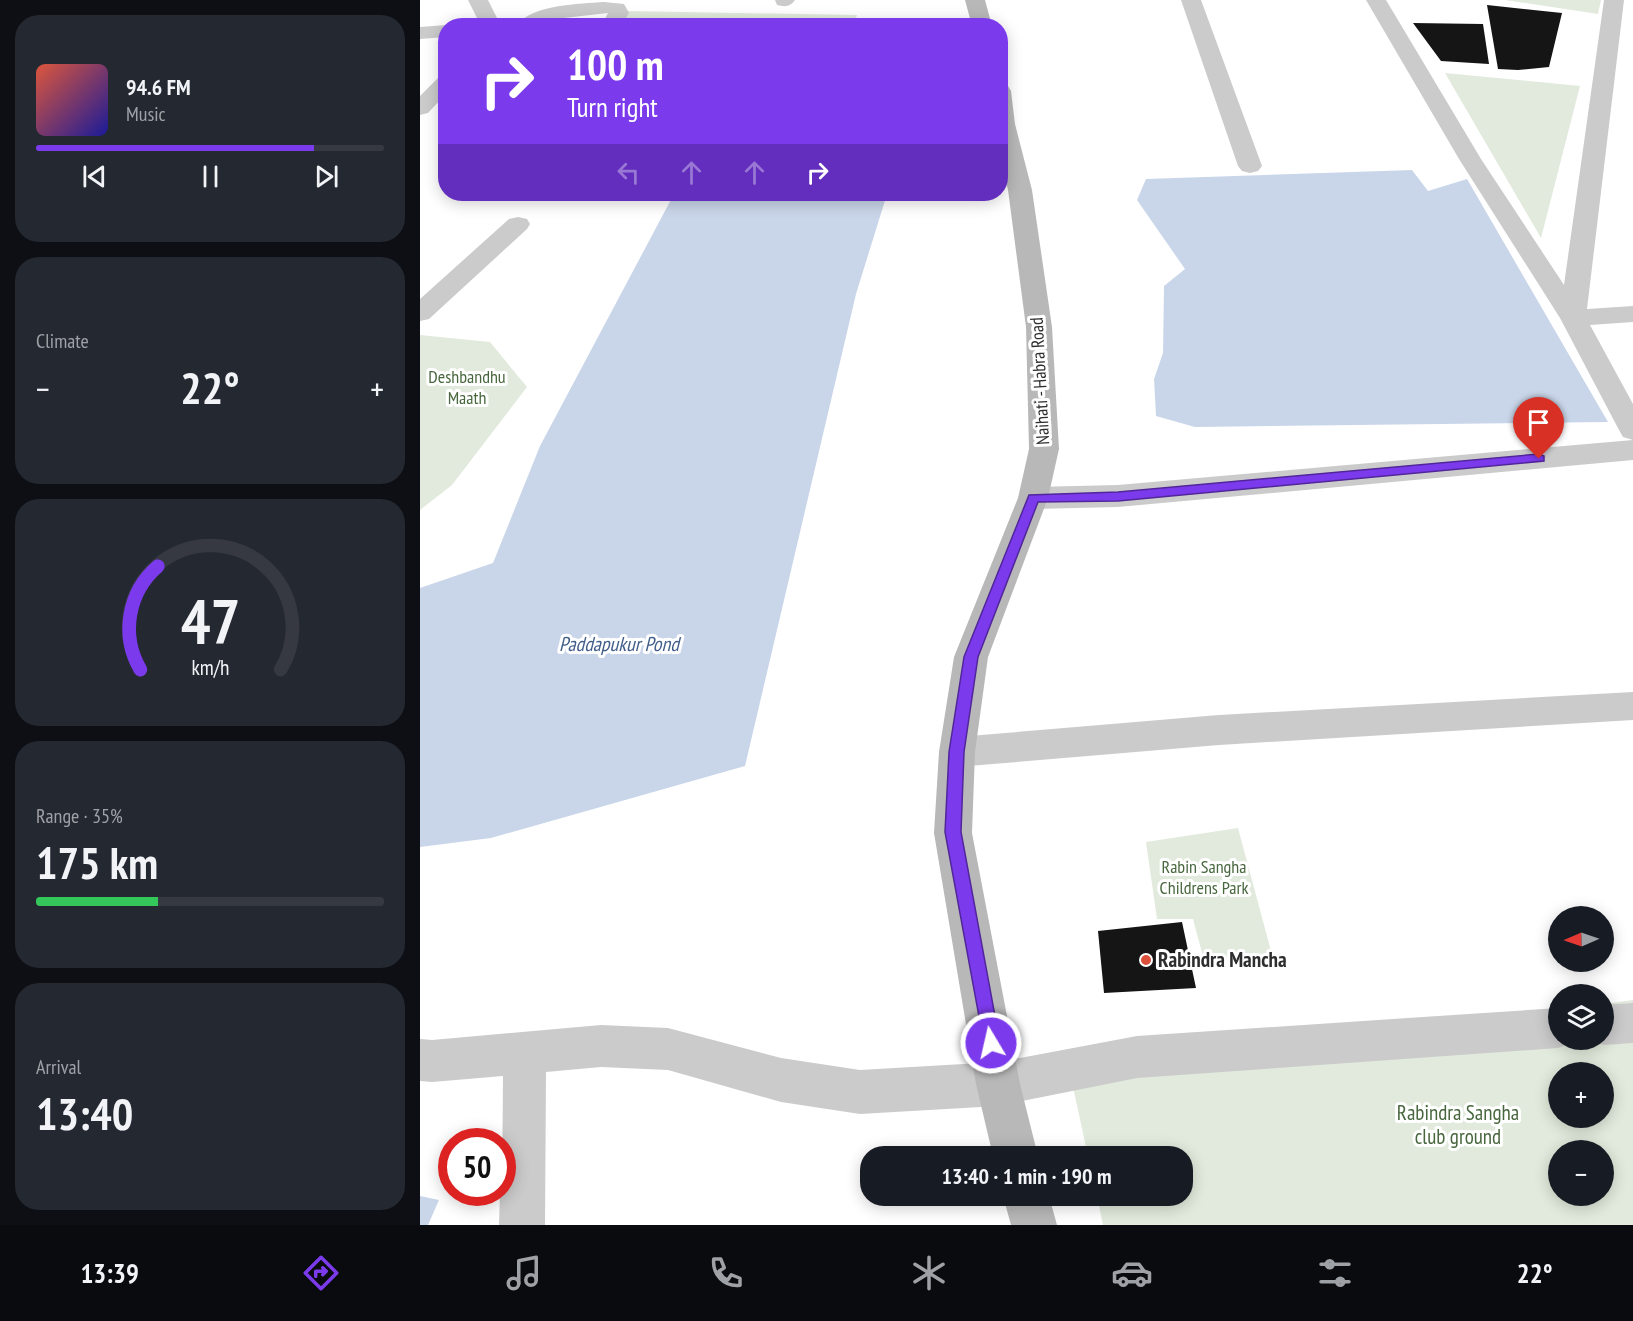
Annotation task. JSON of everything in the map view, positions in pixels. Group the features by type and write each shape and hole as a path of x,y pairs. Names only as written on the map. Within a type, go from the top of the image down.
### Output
{"main road":[{"path":"975,0 980,18"},
{"name":"Naihati - Habra Road","path":"1008,140 1020,190 1038,327 1044,449 1033,498 971,657 957,752 953,832 998,1084 1014,1146"},
{"path":"1029,1206 1034,1225"}],"street":[{"path":"478,0 487,18"},
{"path":"1191,0 1250,166"},
{"path":"1376,0 1470,159 1573,318 1633,430"},
{"path":"1573,318 1614,0"},
{"path":"537,18 557,11 608,6 616,8 619,13 616,18"},
{"path":"420,33 438,32"},
{"path":"420,108 438,89"},
{"path":"420,313 518,224"},
{"path":"1573,318 1633,314"},
{"path":"1033,498 1118,496 1633,450"},
{"path":"957,752 1219,730 1633,706"},
{"path":"1614,1024 1633,1023"},
{"path":"420,1060 432,1061 601,1046 668,1049 781,1080 860,1092 998,1084 1137,1058 1548,1029"},
{"path":"522,1225 525,1053"}],"green space":[{"path":"1505,0 1601,0 1598,14"},
{"path":"626,11 857,15 856,18 621,18"},
{"path":"1445,73 1580,86 1541,238"},
{"name":"Deshbandhu Maath","path":"420,335 490,342 527,387 452,485 420,510"},
{"name":"Rabin Sangha Childrens Park","path":"1238,828 1275,966 1205,964 1193,919 1157,919 1146,842"},
{"name":"Rabindra Sangha club ground","path":"1633,1000 1633,1225 1103,1225 1099,1206 1193,1206 1193,1146 1086,1146 1071,1078 1548,1011 1548,1050 1614,1050 1614,1003"}],"water":[{"path":"1412,170 1428,191 1467,179 1608,422 1195,427 1156,416 1154,379 1163,353 1164,286 1185,269 1137,200 1146,179"},
{"name":"Paddapukur Pond","path":"670,201 885,201 856,294 745,766 491,838 420,847 420,588 493,563 540,446"},
{"path":"420,1196 438,1200 428,1225 420,1225"}],"building":[{"path":"1487,5 1562,13 1549,67 1498,69"},
{"path":"1413,23 1483,24 1489,64 1441,61"},
{"name":"Rabindra Mancha","path":"1182,922 1196,988 1104,993 1098,931"}],"place":[{"name":"Rabindra Mancha","path":"1146,960"}],"route":[{"path":"991,1043 953,832 957,752 971,657 1033,498 1118,496 1539,459"}]}
